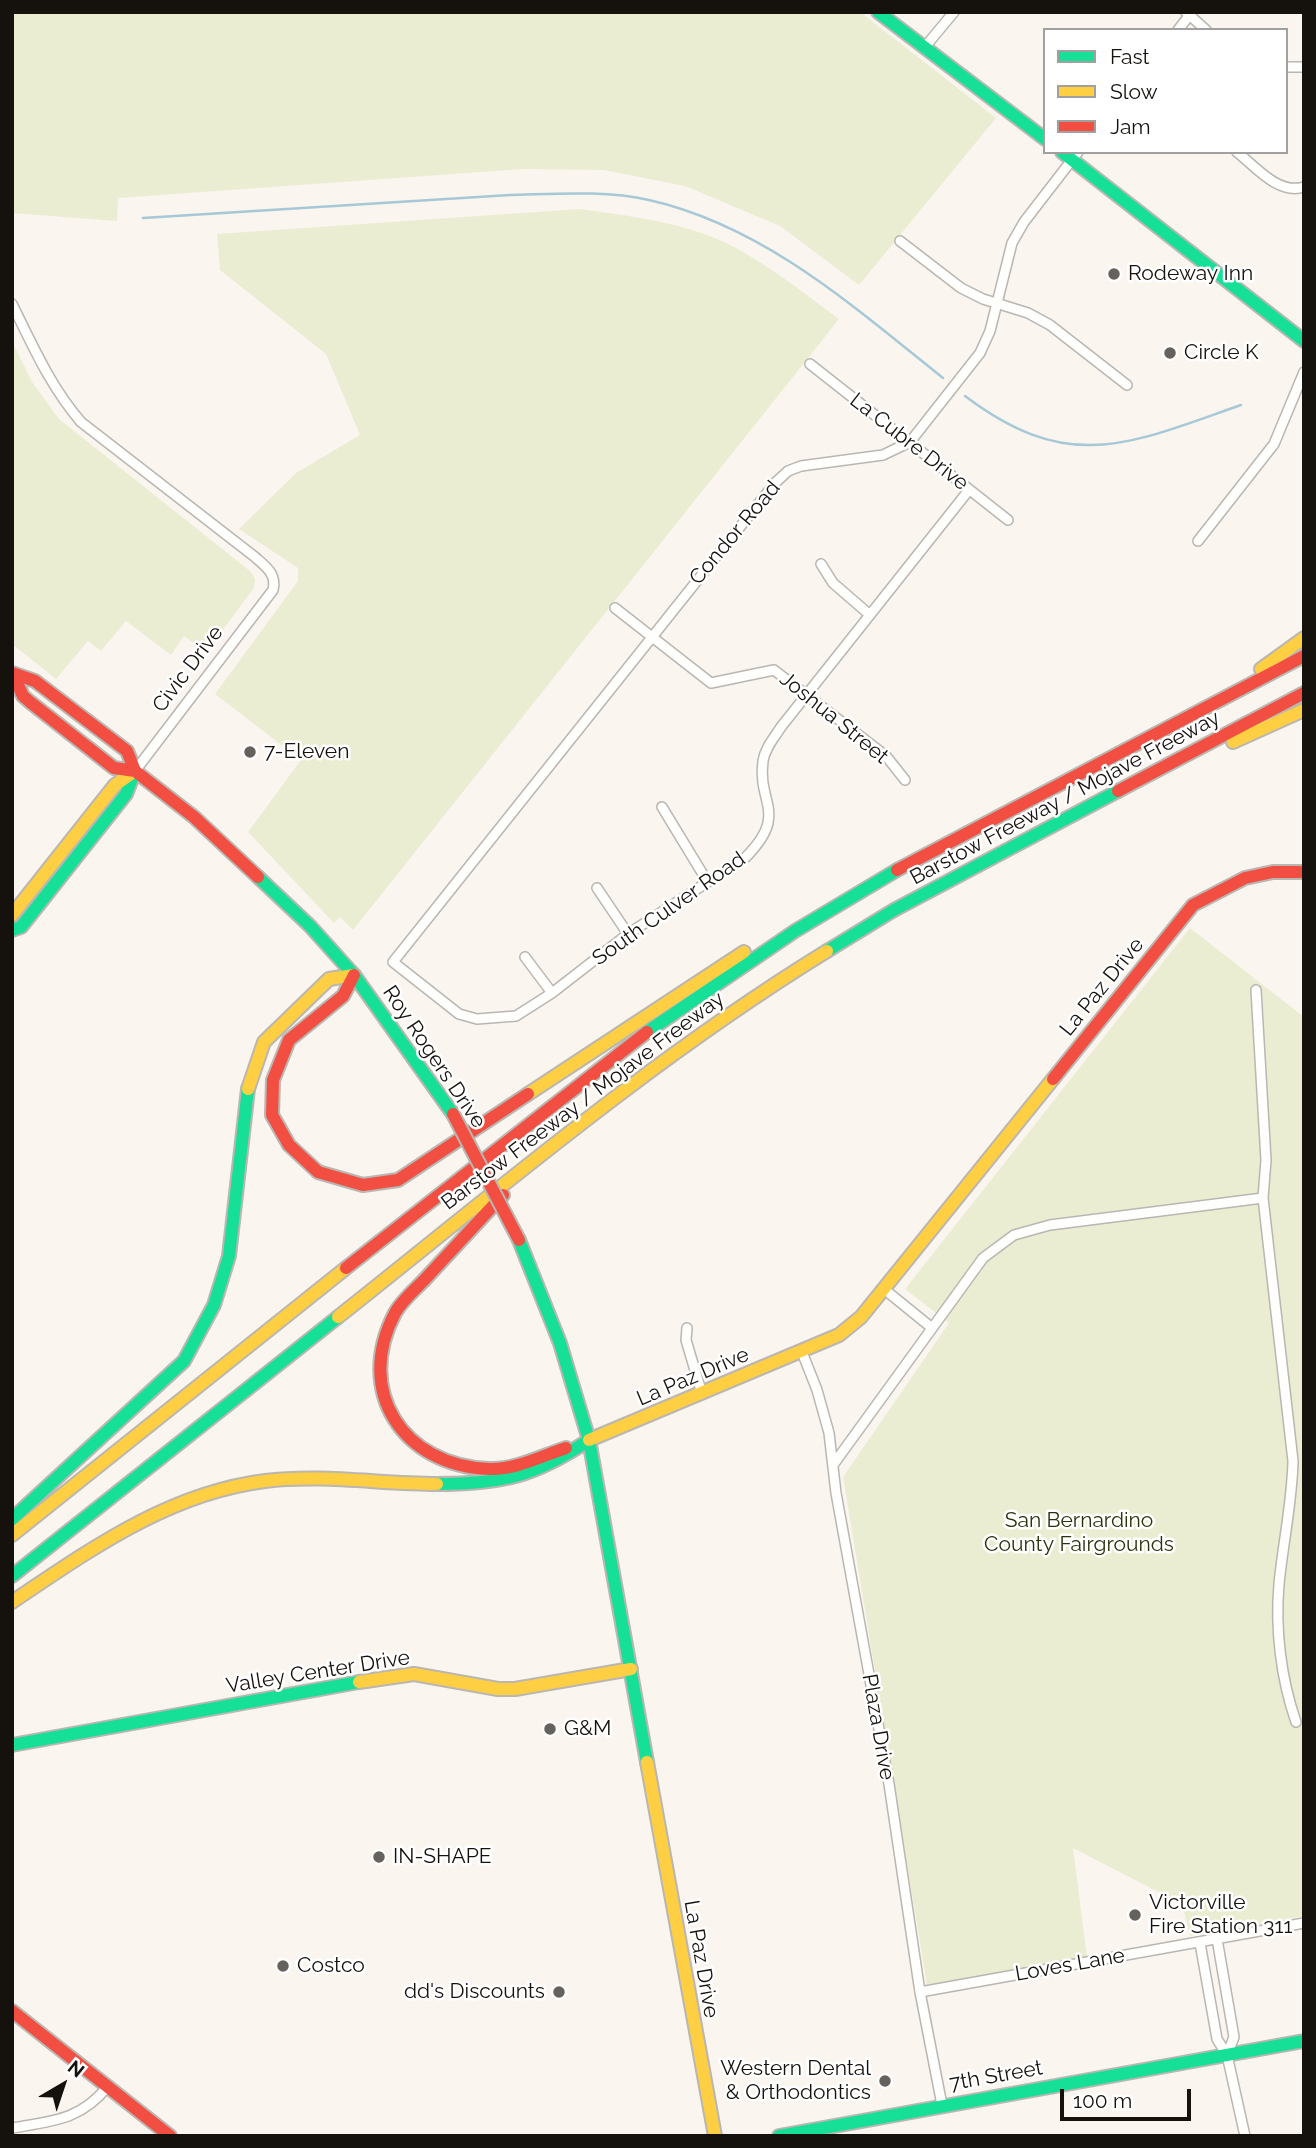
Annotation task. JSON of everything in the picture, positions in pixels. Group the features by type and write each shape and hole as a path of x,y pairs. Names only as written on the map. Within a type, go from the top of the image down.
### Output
{"main road":[{"path":"878,12 1043,137"},
{"path":"1070,155 1304,341"},
{"path":"1216,702 1304,638"},
{"name":"Barstow Freeway / Mojave Freeway","path":"12,1535 519,1130 656,1025 794,931 877,881 1304,656"},
{"name":"Roy Rogers Drive","path":"13,674 23,696 30,702 114,768 135,771 194,817 310,926 354,975 453,1114 519,1240 560,1343 589,1440"},
{"name":"Roy Rogers Drive","path":"13,674 36,681 127,751 135,771"},
{"name":"Barstow Freeway / Mojave Freeway","path":"12,1576 538,1156 643,1074 749,999 894,910 1304,694"},
{"path":"1109,796 1304,710"},
{"name":"Civic Drive","path":"12,915 115,785 135,771"},
{"name":"Civic Drive","path":"12,930 21,927 126,794 135,771"},
{"name":"La Paz Drive","path":"715,2136 589,1440 802,1352 850,1327 884,1289 1192,905 1218,888 1247,876 1272,871 1304,872"},
{"path":"354,975 343,996 289,1040 272,1080 272,1115 289,1145 318,1172 363,1185 398,1181 751,948 794,931"},
{"path":"12,1519 184,1361 214,1305 229,1256 248,1085 264,1042 329,979 354,975"},
{"path":"538,1156 396,1310 384,1330 378,1357 381,1393 394,1423 407,1439 429,1455 456,1466 492,1470 589,1440"},
{"path":"12,1602 138,1520 223,1488 303,1477 436,1486 500,1481 569,1458 589,1440"},
{"name":"Valley Center Drive","path":"12,1745 385,1677 414,1674 498,1689 515,1689 631,1669"},
{"path":"12,2011 170,2136"},
{"name":"7th Street","path":"779,2136 1304,2040"}],"street":[{"path":"924,48 954,12"},
{"path":"1179,28 1189,13 1204,28"},
{"path":"1239,154 1279,186 1292,190 1304,187"},
{"name":"Condor Road","path":"393,962 775,483 788,471 813,463 883,455 910,442 980,353 998,303 1013,243 1024,222 1070,155"},
{"path":"901,241 961,288 1028,313 1050,325 1127,385"},
{"name":"Civic Drive","path":"12,303 44,372 60,398 81,422 269,570 275,582 273,590 135,771"},
{"name":"La Cubre Drive","path":"810,364 1007,520"},
{"path":"1198,541 1274,444 1304,372"},
{"name":"South Culver Road","path":"393,962 459,1014 477,1019 516,1016 552,993 628,934 746,857 761,842 770,810 764,777 766,751 807,694 969,490"},
{"path":"821,564 833,583 870,615"},
{"name":"Joshua Street","path":"615,608 711,683 774,670 886,757 905,780"},
{"path":"662,807 707,881"},
{"path":"597,888 628,934"},
{"path":"525,957 552,993"},
{"path":"1256,990 1266,1160 1263,1198 1293,1461 1293,1488 1279,1586 1279,1639 1286,1695 1296,1722"},
{"path":"833,1465 983,1258 1014,1235 1050,1225 1263,1198"},
{"path":"884,1289 932,1328"},
{"path":"687,1328 686,1340 702,1394"},
{"name":"Plaza Drive","path":"802,1352 825,1417 888,1784 920,1992 942,2105"},
{"name":"Loves Lane","path":"920,1992 1304,1923"},
{"path":"1217,1939 1234,2037 1227,2054"},
{"path":"1200,1943 1217,2039 1227,2054 1245,2136"},
{"path":"12,2128 73,2116 87,2109 108,2086"}],"green space":[{"path":"12,12 860,12 996,118 859,285 780,226 685,186 604,170 523,169 118,198 117,221 12,213"},
{"path":"580,209 660,222 707,235 742,251 776,272 839,319 353,930 340,917 334,923 248,832 301,760 215,694 298,581 298,568 239,529 296,473 360,435 326,354 220,270 217,234"},
{"path":"12,341 32,382 59,419 250,571 255,579 254,588 206,652 184,636 171,655 126,621 101,651 88,641 56,679 12,644"},
{"name":"San Bernardino County Fairgrounds","path":"1190,928 1304,1017 1304,1916 1190,1936 1183,1908 1174,1900 1073,1848 1087,1957 927,1985 843,1477 949,1323 905,1289"}],"waterway":[{"path":"143,218 510,195 598,194 649,200 691,212 769,249 841,297 943,378"},
{"path":"965,396 1002,421 1037,436 1069,444 1100,445 1132,440 1241,405"}],"traffic: fast":[{"path":"878,12 1043,137"},
{"path":"1065,154 1304,341"},
{"path":"12,930 21,927 126,794 135,771"},
{"path":"827,951 894,910 1118,791"},
{"path":"647,1032 795,931 897,870"},
{"path":"258,877 310,926 354,975 453,1114"},
{"path":"12,1519 184,1361 214,1305 229,1256 248,1089"},
{"path":"519,1240 560,1343 589,1440 647,1762"},
{"path":"12,1576 338,1317"},
{"path":"437,1484 481,1482 517,1476 552,1462 589,1440"},
{"path":"12,1745 359,1682"},
{"path":"779,2136 1304,2041"}],"traffic: slow":[{"path":"1261,669 1304,638"},
{"path":"1233,742 1304,710"},
{"path":"12,915 115,785 135,771"},
{"path":"338,1317 638,1080 700,1035 827,951"},
{"path":"528,1094 744,952"},
{"path":"248,1089 264,1042 329,979 354,975"},
{"path":"589,1440 839,1335 861,1317 1053,1079"},
{"path":"12,1535 346,1268"},
{"path":"12,1602 71,1562 132,1526 196,1498 230,1487 286,1479 437,1484"},
{"path":"359,1682 414,1674 498,1689 515,1689 631,1669"},
{"path":"647,1762 715,2136"}],"traffic: jam":[{"path":"897,870 1304,656"},
{"path":"12,673 35,681 127,751 135,771"},
{"path":"13,674 23,696 30,702 114,768 135,771 194,817 258,877"},
{"path":"1118,791 1304,693"},
{"path":"1053,1079 1193,905 1245,878 1273,872 1304,872"},
{"path":"354,975 343,996 289,1040 273,1080 272,1115 289,1145 318,1172 363,1185 398,1180 528,1094"},
{"path":"346,1268 647,1032"},
{"path":"453,1114 519,1240"},
{"path":"503,1195 395,1313 384,1342 380,1370 384,1396 394,1419 411,1439 432,1454 459,1465 499,1469 566,1448"},
{"path":"12,2011 170,2136"}],"place":[{"name":"Rodeway Inn","path":"1114,274"},
{"name":"Circle K","path":"1170,353"},
{"name":"7-Eleven","path":"250,752"},
{"name":"G&M","path":"550,1729"},
{"name":"IN-SHAPE","path":"379,1857"},
{"name":"Victorville Fire Station 311","path":"1135,1915"},
{"name":"Costco","path":"283,1966"},
{"name":"dd's Discounts","path":"559,1992"},
{"name":"Western Dental & Orthodontics","path":"885,2081"}]}
